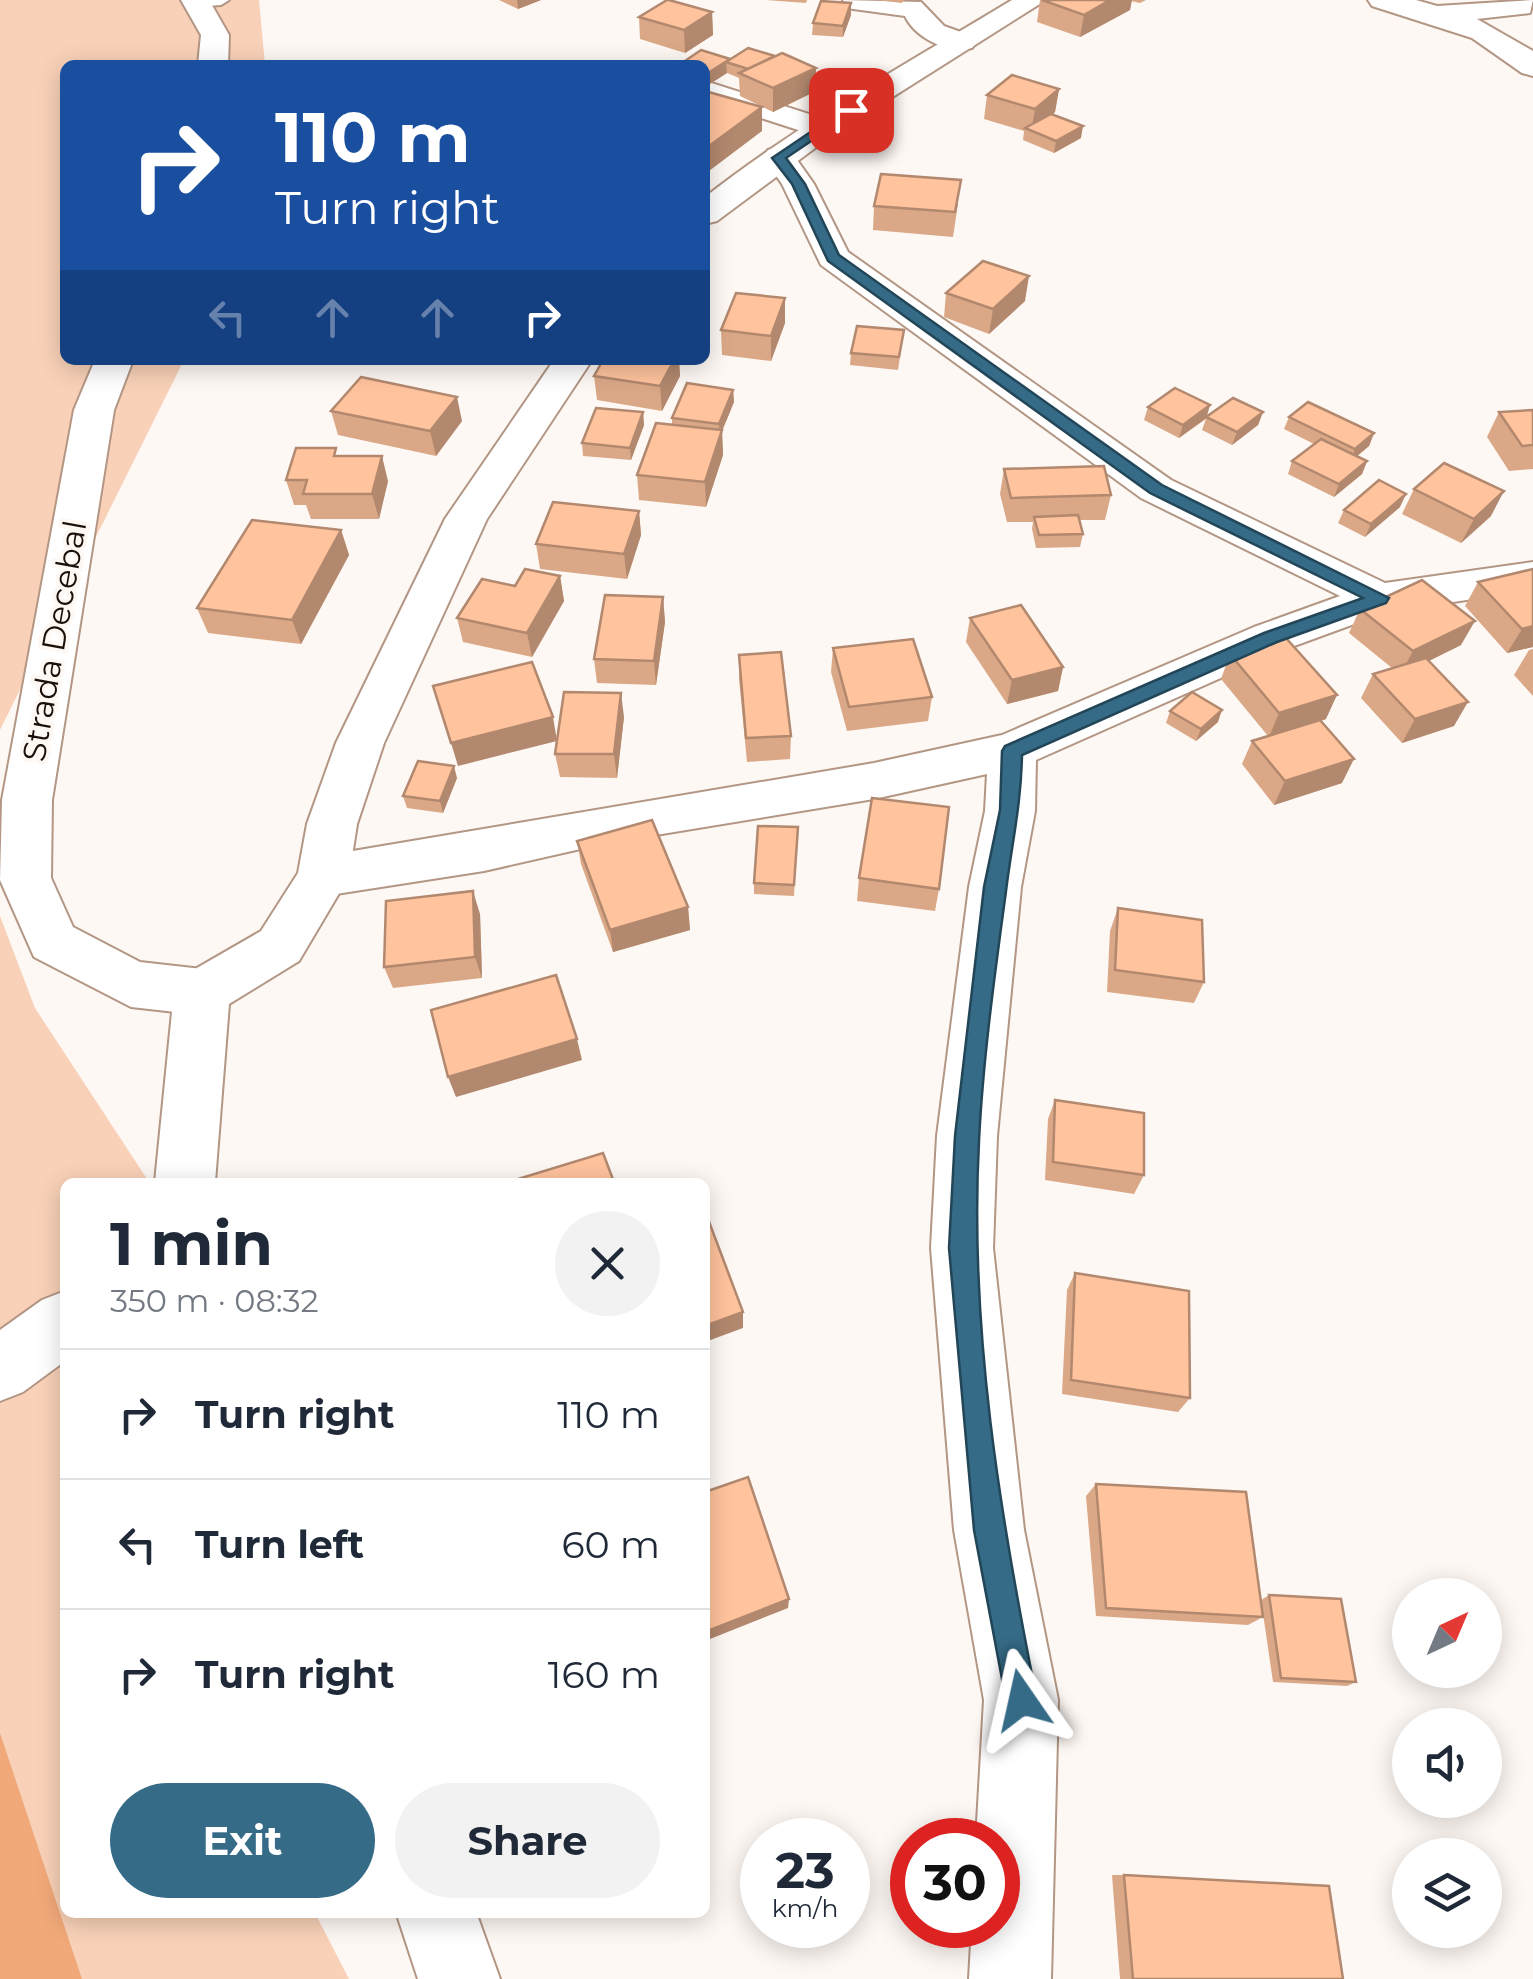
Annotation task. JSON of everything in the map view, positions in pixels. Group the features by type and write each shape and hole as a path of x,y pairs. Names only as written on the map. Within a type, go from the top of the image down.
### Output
{"street":[{"path":"710,210 778,158 1032,0"},
{"path":"1382,0 1439,14 1513,52 1533,67"},
{"path":"205,1 215,35 213,60"},
{"path":"856,2 911,8 920,12 922,23 934,32 962,42"},
{"path":"1439,14 1520,7 1533,2"},
{"path":"710,92 823,129"},
{"path":"778,158 798,184 833,258 1156,489 1380,598"},
{"name":"Strada Decebal","path":"112,365 94,410 74,522 27,800 25,878 53,942 130,984 202,992"},
{"path":"185,1178 202,992 280,946 322,876 332,824 360,743 466,520 570,365"},
{"path":"322,876 874,781 1012,751 1270,638 1380,598 1533,576"},
{"path":"1010,1979 1022,1700 989,1530 962,1248 967,1136 995,887 1010,810 1012,751"},
{"path":"0,1369 60,1326"},
{"path":"438,1918 459,1979"}],"shaded area":[{"path":"0,0 259,0 265,60 60,60 60,365 182,365 0,730"},
{"path":"0,916 35,1008 146,1178 60,1178 60,1918 318,1918 349,1979 0,1979"},
{"path":"0,1733 82,1979 0,1979"}],"building":[{"path":"667,0 712,12 684,30 639,17"},
{"path":"1042,0 1110,0 1084,15"},
{"path":"821,1 851,3 843,26 813,23"},
{"path":"748,48 775,56 748,69 726,62"},
{"path":"701,50 730,59 710,72 710,60 686,60"},
{"path":"782,53 816,68 773,88 739,73"},
{"path":"1012,75 1059,89 1035,109 987,95"},
{"path":"710,92 762,107 710,145"},
{"path":"1051,114 1083,126 1056,141 1025,128"},
{"path":"881,174 961,180 955,212 874,206"},
{"path":"983,261 1029,276 993,309 946,293"},
{"path":"736,293 785,298 771,336 721,330"},
{"path":"857,326 904,330 899,357 851,353"},
{"path":"600,365 671,365 660,386 594,376"},
{"path":"361,377 457,397 430,431 331,411"},
{"path":"687,383 733,390 719,424 672,418"},
{"path":"1175,388 1210,405 1183,425 1148,407"},
{"path":"1233,398 1263,412 1237,432 1206,417"},
{"path":"1308,402 1374,433 1355,449 1289,417"},
{"path":"596,408 643,412 630,448 582,443"},
{"path":"1533,410 1533,445 1522,446 1499,412"},
{"path":"656,423 722,430 705,482 637,475"},
{"path":"1321,439 1367,461 1339,484 1292,461"},
{"path":"296,448 336,448 334,456 382,456 372,494 303,494 307,480 286,480"},
{"path":"1444,463 1504,491 1474,519 1414,489"},
{"path":"1104,466 1111,495 1011,498 1004,469"},
{"path":"1379,480 1406,494 1371,524 1344,510"},
{"path":"553,502 639,511 624,554 536,544"},
{"path":"1078,515 1083,534 1039,535 1034,517"},
{"path":"252,520 341,530 292,620 197,608"},
{"path":"525,569 560,576 527,633 457,618 482,579 515,586"},
{"path":"1533,569 1533,626 1522,629 1478,582"},
{"path":"1422,580 1475,621 1413,651 1360,609"},
{"path":"605,595 663,597 654,661 594,659"},
{"path":"1021,605 1063,667 1012,680 970,618"},
{"path":"1286,638 1337,695 1279,713 1230,654"},
{"path":"913,639 932,697 849,707 833,648"},
{"path":"781,652 791,736 746,738 739,655"},
{"path":"1426,658 1468,702 1415,719 1373,674"},
{"path":"532,662 553,717 451,743 433,686"},
{"path":"564,692 621,693 614,754 555,754"},
{"path":"1192,692 1222,710 1201,729 1170,711"},
{"path":"1320,720 1354,759 1285,781 1252,741"},
{"path":"418,761 454,766 440,801 403,796"},
{"path":"872,798 949,807 939,889 859,878"},
{"path":"652,820 688,907 610,930 577,841"},
{"path":"758,826 798,827 794,885 754,883"},
{"path":"473,891 475,957 384,967 386,901"},
{"path":"1118,908 1202,920 1204,982 1115,970"},
{"path":"556,975 577,1039 448,1077 431,1010"},
{"path":"1055,1100 1144,1113 1144,1175 1053,1162"},
{"path":"603,1153 612,1178 521,1178"},
{"path":"710,1224 743,1312 710,1324"},
{"path":"1075,1273 1189,1291 1190,1398 1071,1380"},
{"path":"748,1477 789,1599 710,1630 710,1490"},
{"path":"1096,1484 1246,1492 1263,1617 1106,1608"},
{"path":"1269,1595 1341,1599 1356,1682 1281,1678"},
{"path":"1124,1875 1329,1886 1343,1979 1133,1979"}],"route":[{"path":"851,110 778,158 798,184 833,258 1156,489 1380,598 1270,638 1012,751 1010,810 995,887 967,1136 962,1248 989,1530 1022,1700"}]}
